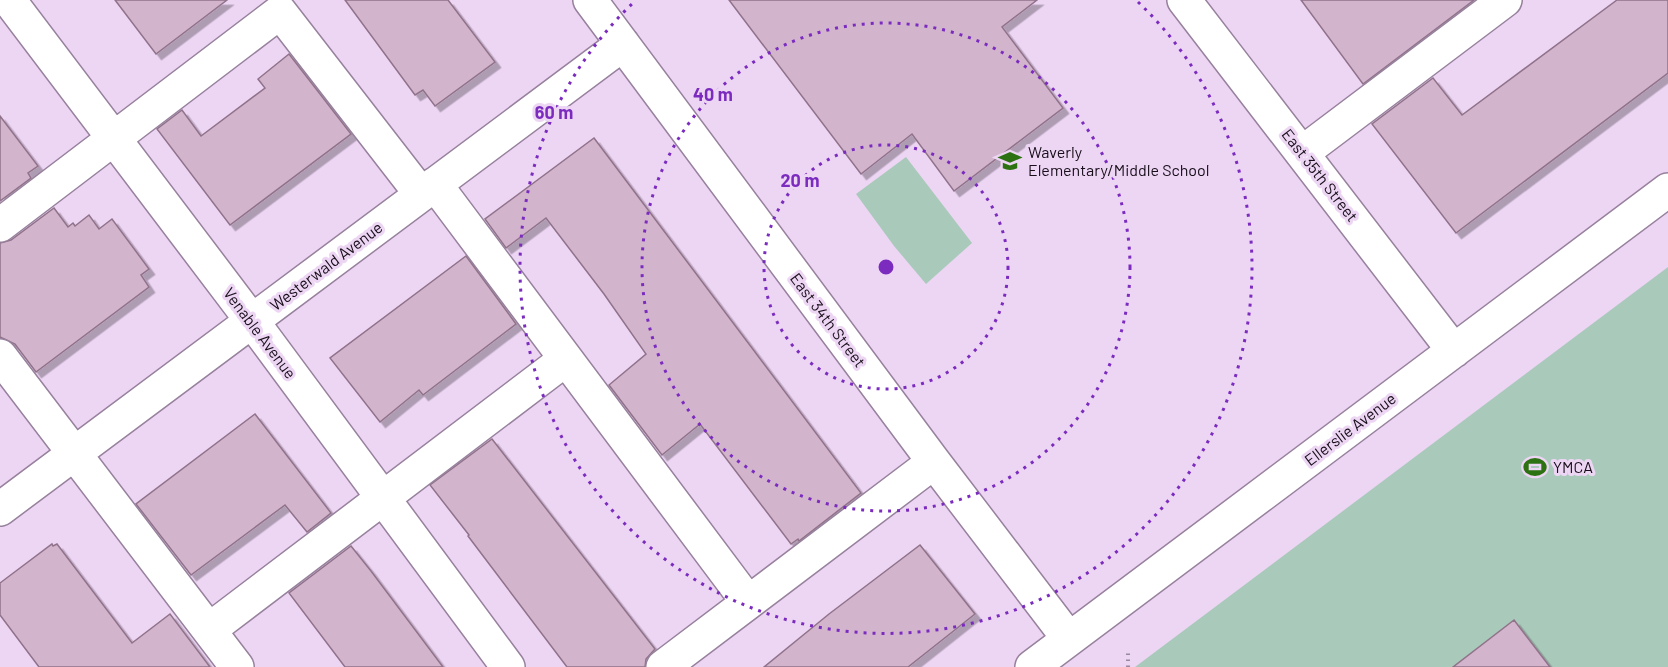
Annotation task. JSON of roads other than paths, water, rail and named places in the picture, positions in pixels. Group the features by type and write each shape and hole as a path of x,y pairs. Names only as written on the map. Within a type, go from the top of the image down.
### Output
{"street":[{"name":"Venable Avenue","path":"9,0 252,321 508,667"},
{"name":"East 34th Street","path":"590,0 934,462 1070,639"},
{"name":"East 35th Street","path":"1184,0 1454,351"},
{"path":"1302,153 1505,0"},
{"path":"0,225 280,12 566,359 748,602"},
{"name":"Westerwald Avenue","path":"0,509 622,44"},
{"name":"Ellerslie Avenue","path":"1032,667 1668,190"},
{"path":"0,356 237,667"},
{"path":"209,630 566,359"},
{"path":"663,667 934,462"}],"place":[{"name":"Waverly Elementary/Middle School","path":"1010,161"},
{"name":"YMCA","path":"1535,467"}]}
